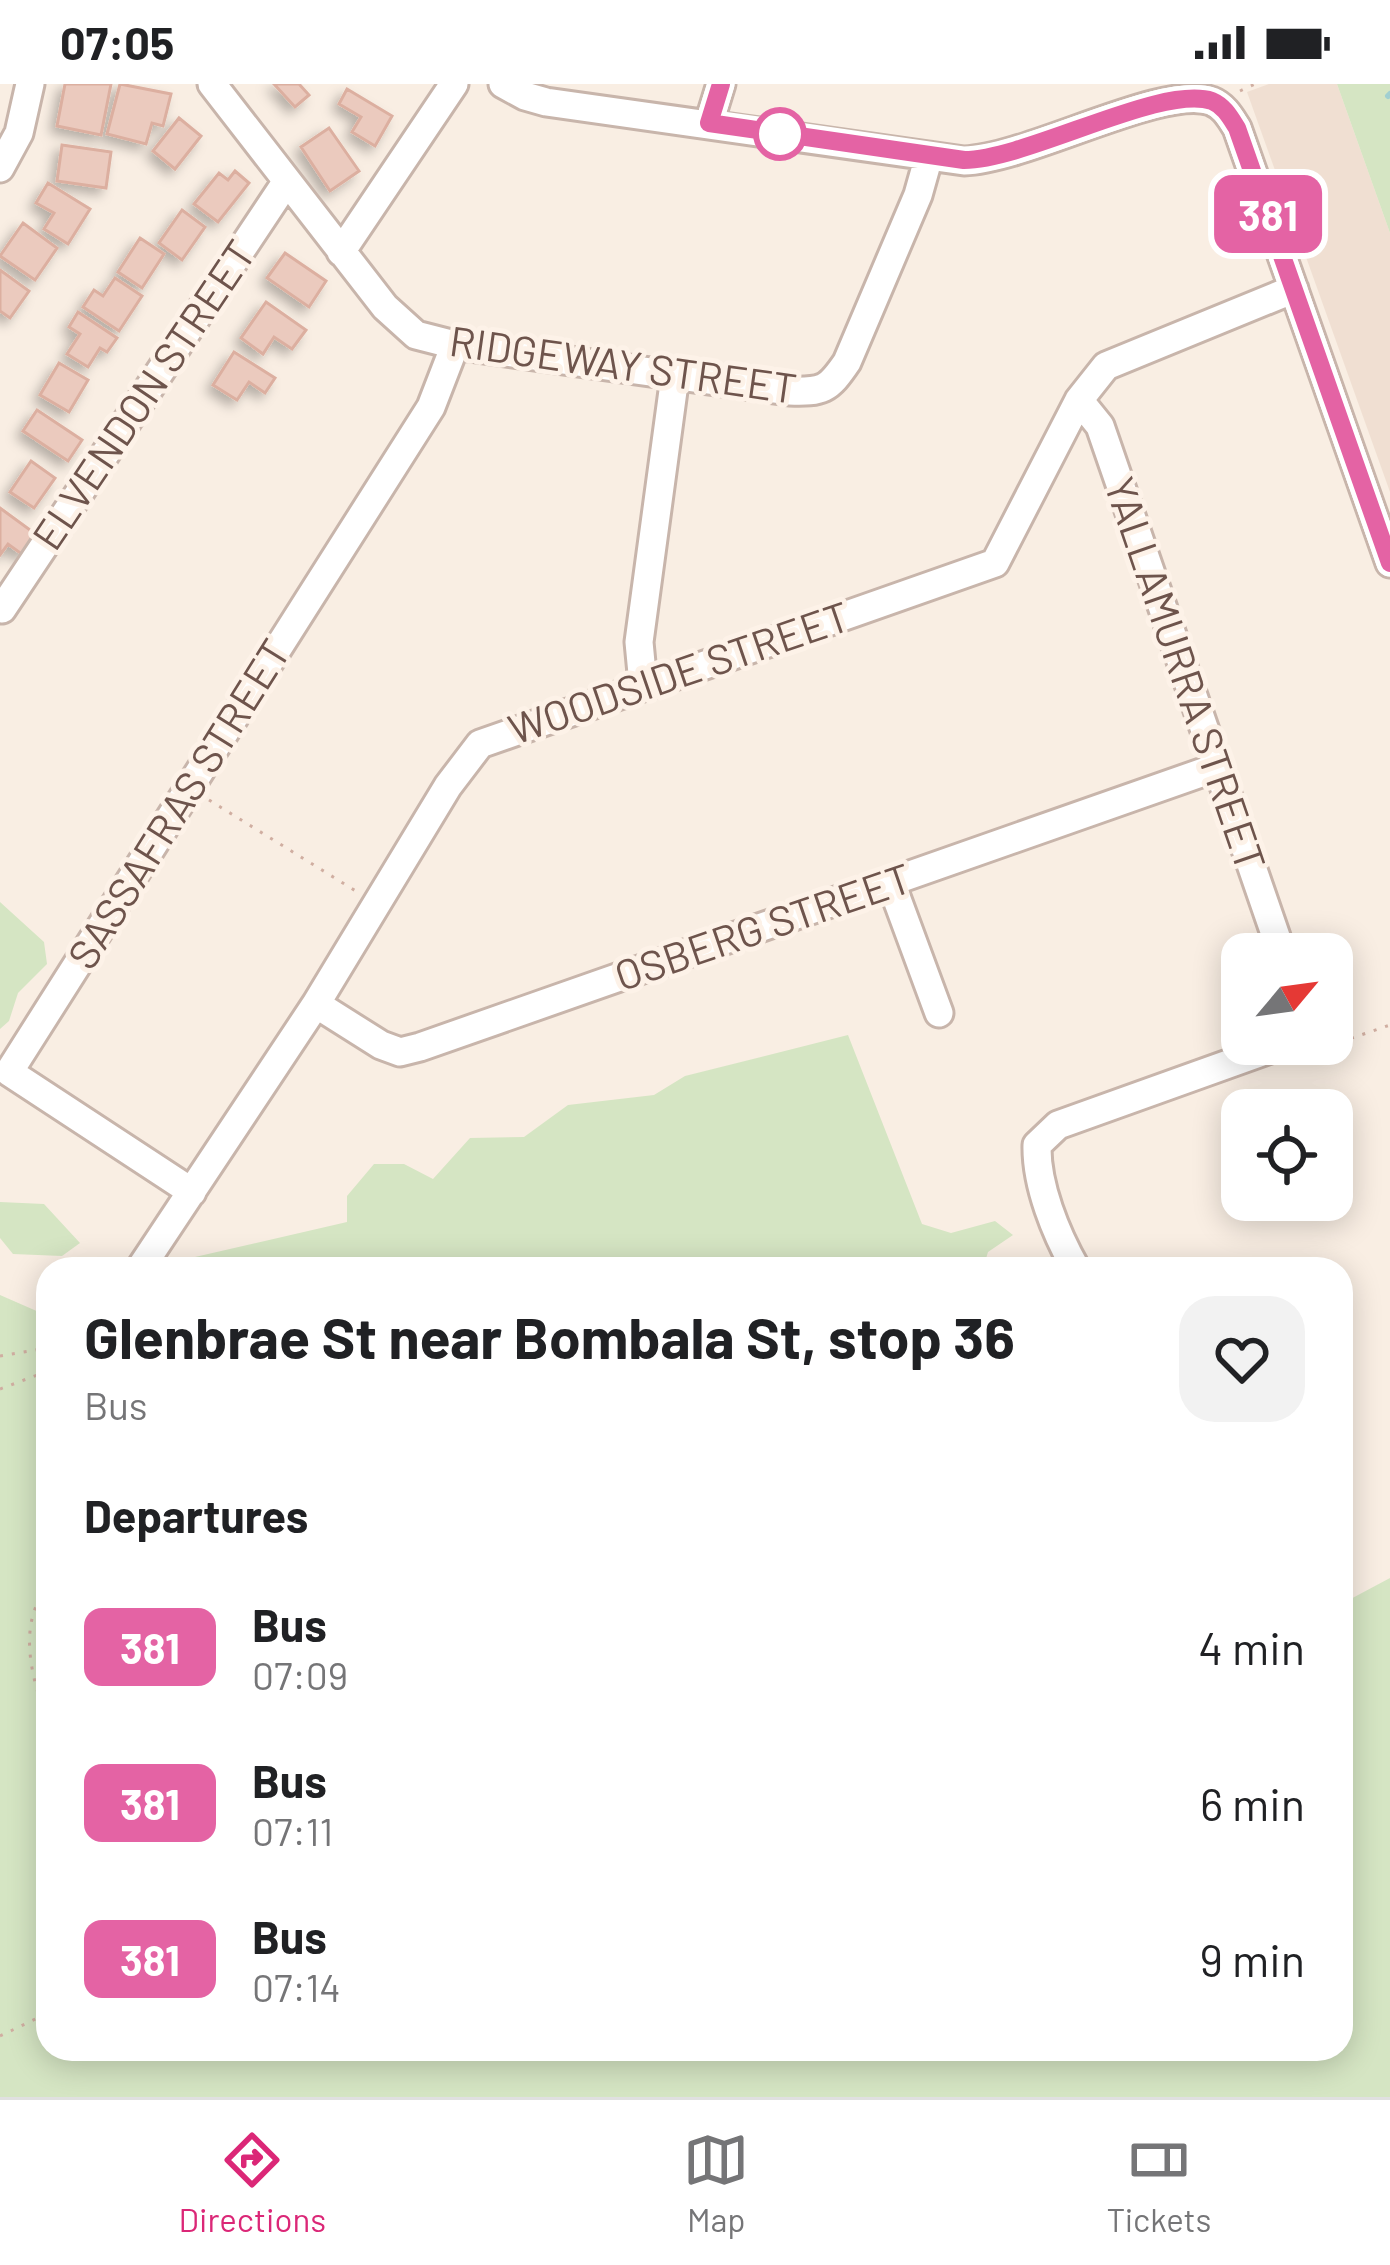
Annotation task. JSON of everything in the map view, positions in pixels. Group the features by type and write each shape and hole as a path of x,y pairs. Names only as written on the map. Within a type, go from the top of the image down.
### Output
{"street":[{"path":"0,168 19,134 30,84"},
{"name":"RIDGEWAY STREET","path":"212,84 385,308 416,334 455,346 804,392 818,392 833,382 847,362 918,195 929,156"},
{"path":"341,252 454,84"},
{"path":"503,84 535,100 964,160 993,158 1168,99 1198,98 1217,104 1237,128 1390,563"},
{"path":"709,123 721,84"},
{"name":"ELVENDON STREET","path":"1,608 286,181"},
{"name":"WOODSIDE STREET","path":"148,1257 316,1004 448,786 480,744 994,562 1079,400 1106,366 1294,289"},
{"name":"SASSAFRAS STREET","path":"192,1192 9,1072 431,407 455,346"},
{"path":"644,684 639,642 675,376"},
{"name":"YALLAMURRA STREET","path":"1079,400 1100,426 1274,933"},
{"name":"OSBERG STREET","path":"316,1004 400,1052 1215,768"},
{"path":"891,883 939,1013"},
{"path":"1069,1257 1036,1168 1037,1145 1058,1125 1225,1065"}],"path":[{"path":"189,788 376,903"},
{"path":"1353,1037 1390,1024"},
{"path":"0,1356 36,1350"},
{"path":"0,1389 36,1376"},
{"path":"36,1601 29,1656 36,1681"},
{"path":"0,2036 36,2019"}],"shaded area":[{"path":"1269,84 1337,84 1390,233 1390,492 1247,92"}],"green space":[{"path":"1337,84 1390,84 1390,233"},
{"path":"0,902 44,942 47,964 18,993 9,1021 0,1029"},
{"path":"848,1035 922,1224 951,1233 995,1221 1013,1235 986,1257 195,1257 347,1222 347,1196 374,1164 404,1164 433,1179 470,1138 524,1137 568,1105 654,1095 685,1076"},
{"path":"0,1202 44,1204 80,1243 62,1256 13,1254 0,1238"},
{"path":"0,1295 36,1311 36,2061 1353,2061 1353,1598 1390,1578 1390,2097 0,2097"}],"building":[{"path":"65,84 111,84 101,135 57,126"},
{"path":"120,84 171,94 163,126 152,123 146,144 107,134"},
{"path":"274,84 299,84 309,95 295,107"},
{"path":"347,89 392,116 375,146 352,132 361,117 339,104"},
{"path":"179,118 201,136 175,169 153,151"},
{"path":"329,128 359,171 330,191 301,147"},
{"path":"62,145 111,152 106,188 57,181"},
{"path":"235,171 249,183 218,222 194,204 219,173 228,180"},
{"path":"48,183 90,209 68,244 44,229 54,213 36,203"},
{"path":"182,210 205,227 182,260 159,243"},
{"path":"23,223 57,248 35,280 0,256"},
{"path":"140,238 164,254 142,288 118,272"},
{"path":"285,253 326,281 309,307 267,278"},
{"path":"0,270 29,291 10,318 0,311"},
{"path":"115,278 142,296 119,331 83,307 94,290 103,296"},
{"path":"266,302 306,330 292,349 274,337 263,354 241,338"},
{"path":"78,312 117,338 107,352 100,348 88,367 67,354 80,334 69,327"},
{"path":"234,352 275,378 265,393 249,382 237,400 213,385"},
{"path":"59,363 88,380 69,412 40,395"},
{"path":"37,410 82,440 68,461 23,431"},
{"path":"31,461 55,478 34,508 10,492"},
{"path":"0,508 37,535 23,555 8,544 0,555"}],"bus line":[{"name":"381","path":"721,84 709,123 964,160 1006,155 1168,99 1198,98 1217,104 1237,128 1390,563"}]}
